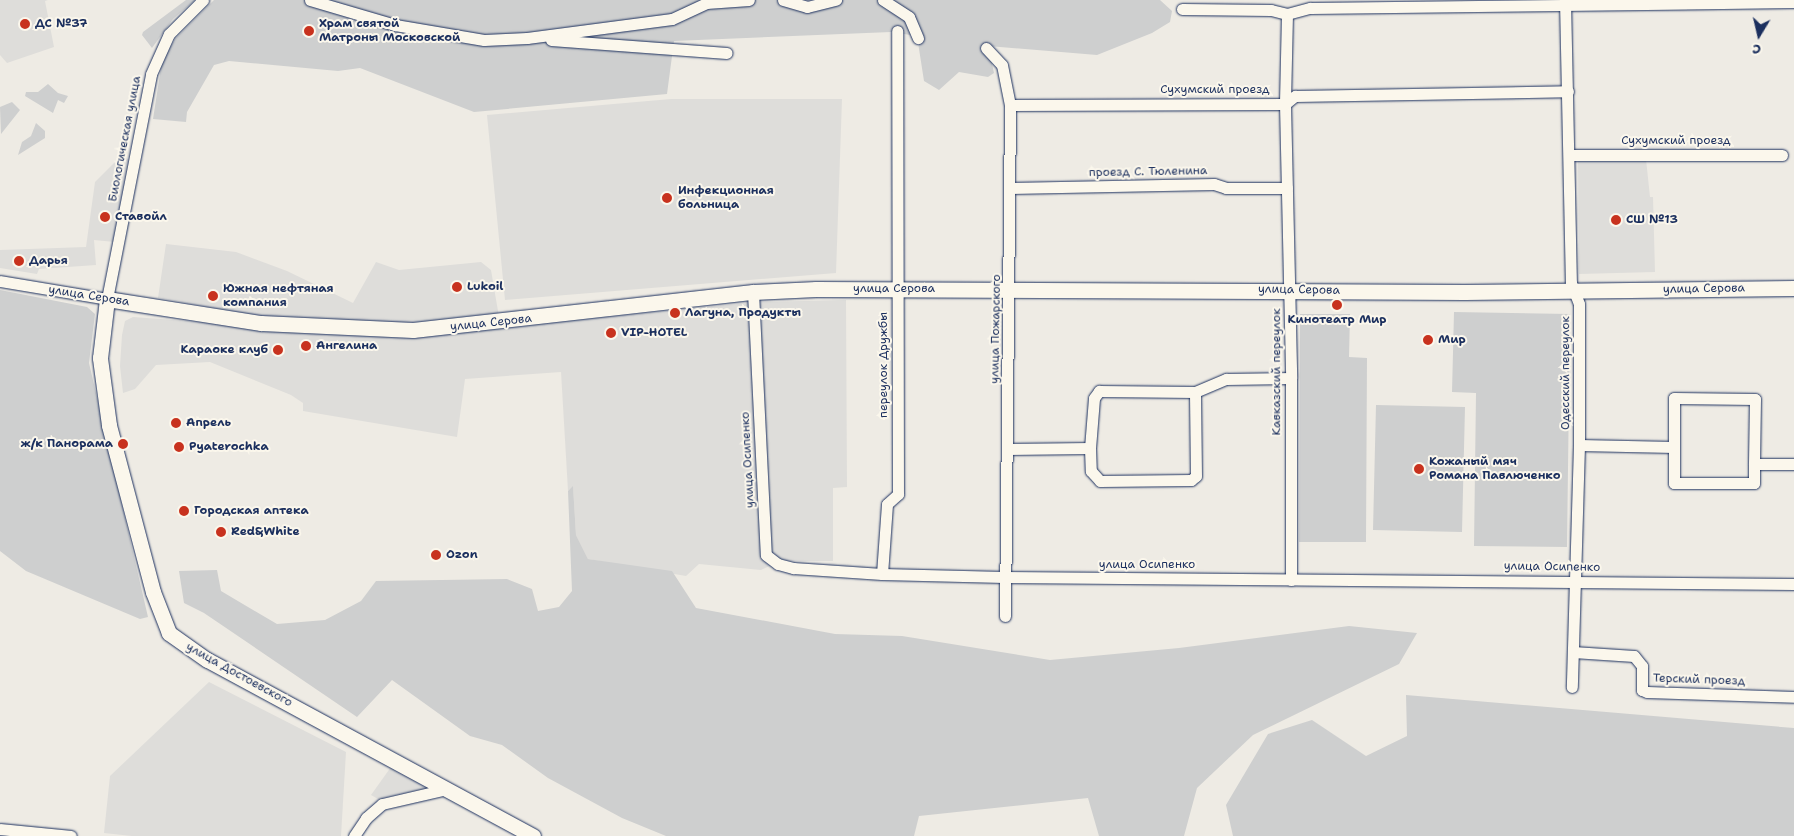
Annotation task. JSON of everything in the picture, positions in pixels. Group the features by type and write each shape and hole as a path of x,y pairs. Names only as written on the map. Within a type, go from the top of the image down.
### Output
{"main road":[{"name":"улица Серова","path":"107,300 261,323 413,330 753,292 898,288 1574,291 1794,288"},
{"name":"улица Достоевского","path":"107,300 100,358 108,418 151,583 169,634 207,660 533,836"}],"street":[{"name":"Биологическая улица","path":"107,300 152,74 169,34 203,0"},
{"path":"310,0 326,8 436,34 484,40 527,38 672,19 706,3 749,0"},
{"path":"783,0 807,7 836,0"},
{"path":"883,0 909,17 918,38"},
{"path":"1182,9 1271,10 1288,14 1310,8 1565,2 1794,2"},
{"name":"Одесский переулок","path":"1565,2 1571,155 1571,283 1580,304 1579,445 1572,687"},
{"name":"Кавказский переулок","path":"1288,14 1285,104 1290,290 1291,580"},
{"name":"переулок Дружбы","path":"882,574 887,504 898,494 897,31"},
{"path":"527,38 727,54"},
{"name":"улица Пожарского","path":"986,48 1002,65 1010,105 1010,289 1004,577 1005,616"},
{"name":"Сухумский проезд","path":"1010,105 1285,104 1295,96 1568,91"},
{"name":"Сухумский проезд","path":"1571,155 1782,155"},
{"name":"проезд С. Тюленина","path":"1010,188 1214,184 1226,188 1287,188"},
{"name":"улица Серова","path":"0,281 107,300"},
{"name":"улица Осипенко","path":"753,292 766,554 778,564 793,568 882,574 1004,577 1575,580 1794,584"},
{"path":"1195,392 1196,476 1191,480 1100,482 1091,471 1090,448 1094,398 1099,391 1195,392 1226,379 1291,378"},
{"path":"1674,398 1755,399 1754,464 1754,483 1674,482 1674,398"},
{"path":"1579,445 1674,447"},
{"path":"1008,450 1090,448"},
{"path":"1754,464 1794,464"},
{"name":"Терский проезд","path":"1573,652 1634,656 1642,666 1642,690 1647,692 1794,697"},
{"path":"354,836 366,818 382,804 447,789"},
{"path":"0,829 71,836"}],"shaded area":[{"name":"ДС №37","path":"0,0 48,0 45,1 54,47 7,63 0,55"},
{"path":"186,0 195,0 173,19 152,48 142,35 143,32"},
{"path":"214,0 1160,0 1172,11 1170,22 1152,33 1097,55 988,46 980,50 990,55 994,73 988,77 959,72 939,90 924,81 917,36 891,32 674,41 667,94 474,112 360,68 338,71 229,61 214,65 187,112 186,122 153,119 162,61 175,39"},
{"path":"48,84 58,93 68,96 64,103 58,100 53,113 25,96 26,92 38,92"},
{"name":"Инфекционная больница","path":"671,99 842,99 836,273 505,300 487,115"},
{"path":"12,102 20,110 1,134 0,107"},
{"path":"36,123 45,131 45,138 18,155 22,142 31,136"},
{"path":"119,158 131,159 115,242 94,240 96,265 39,269 37,274 0,268 0,250 86,247 95,182"},
{"name":"СШ №13","path":"1578,159 1646,159 1650,197 1653,197 1655,272 1579,274"},
{"path":"166,244 236,252 287,271 353,303 376,262 399,270 481,262 491,270 499,317 404,323 270,318 158,298"},
{"path":"0,290 87,307 95,314 89,363 148,617 140,619 26,571 0,551"},
{"path":"846,300 847,487 833,488 833,561 780,561 761,570 699,564 686,576 588,559 576,535 573,487 568,491 561,372 465,379 457,437 303,411 303,403 291,395 210,362 156,365 135,389 123,393 120,366 125,321 133,317 215,323 508,326 759,302"},
{"path":"1454,312 1570,314 1567,547 1474,546 1476,393 1452,392"},
{"path":"1300,314 1350,314 1349,357 1367,358 1366,542 1299,542"},
{"name":"Кожаный мяч Романа Павлюченко","path":"1376,405 1465,407 1462,532 1373,530"},
{"path":"573,486 576,535 588,559 672,571 696,608 835,634 902,636 1050,660 1179,648 1349,626 1417,633 1399,664 1253,735 1197,788 1184,836 1099,836 1088,798 919,816 914,836 666,836 622,818 548,778 502,745 470,736 392,680 357,717 204,613 184,603 179,571 217,570 221,591 277,624 325,620 361,601 376,581 507,579 532,589 538,611 559,607 572,591 568,491"},
{"path":"209,682 346,752 341,836 132,836 104,833 110,776"},
{"path":"1406,695 1794,728 1794,836 1233,836 1226,805 1268,734 1312,720 1366,756 1407,736"},
{"path":"391,767 424,786 423,791 380,800 371,795"}],"place":[{"name":"ДС №37","path":"25,24"},
{"name":"Храм святой Матроны Московской","path":"309,31"},
{"name":"Инфекционная больница","path":"667,198"},
{"name":"Ставойл","path":"105,217"},
{"name":"СШ №13","path":"1616,220"},
{"name":"Дарья","path":"19,261"},
{"name":"Lukoil","path":"457,287"},
{"name":"Южная нефтяная компания","path":"213,296"},
{"name":"Кинотеатр Мир","path":"1337,305"},
{"name":"Лагуна, Продукты","path":"675,313"},
{"name":"VIP-HOTEL","path":"611,333"},
{"name":"Мир","path":"1428,340"},
{"name":"Ангелина","path":"306,346"},
{"name":"Караоке клуб","path":"278,350"},
{"name":"Апрель","path":"176,423"},
{"name":"ж/к Панорама","path":"123,444"},
{"name":"Pyaterochka","path":"179,447"},
{"name":"Кожаный мяч Романа Павлюченко","path":"1419,469"},
{"name":"Городская аптека","path":"184,511"},
{"name":"Red&White","path":"221,532"},
{"name":"Ozon","path":"436,555"}]}
